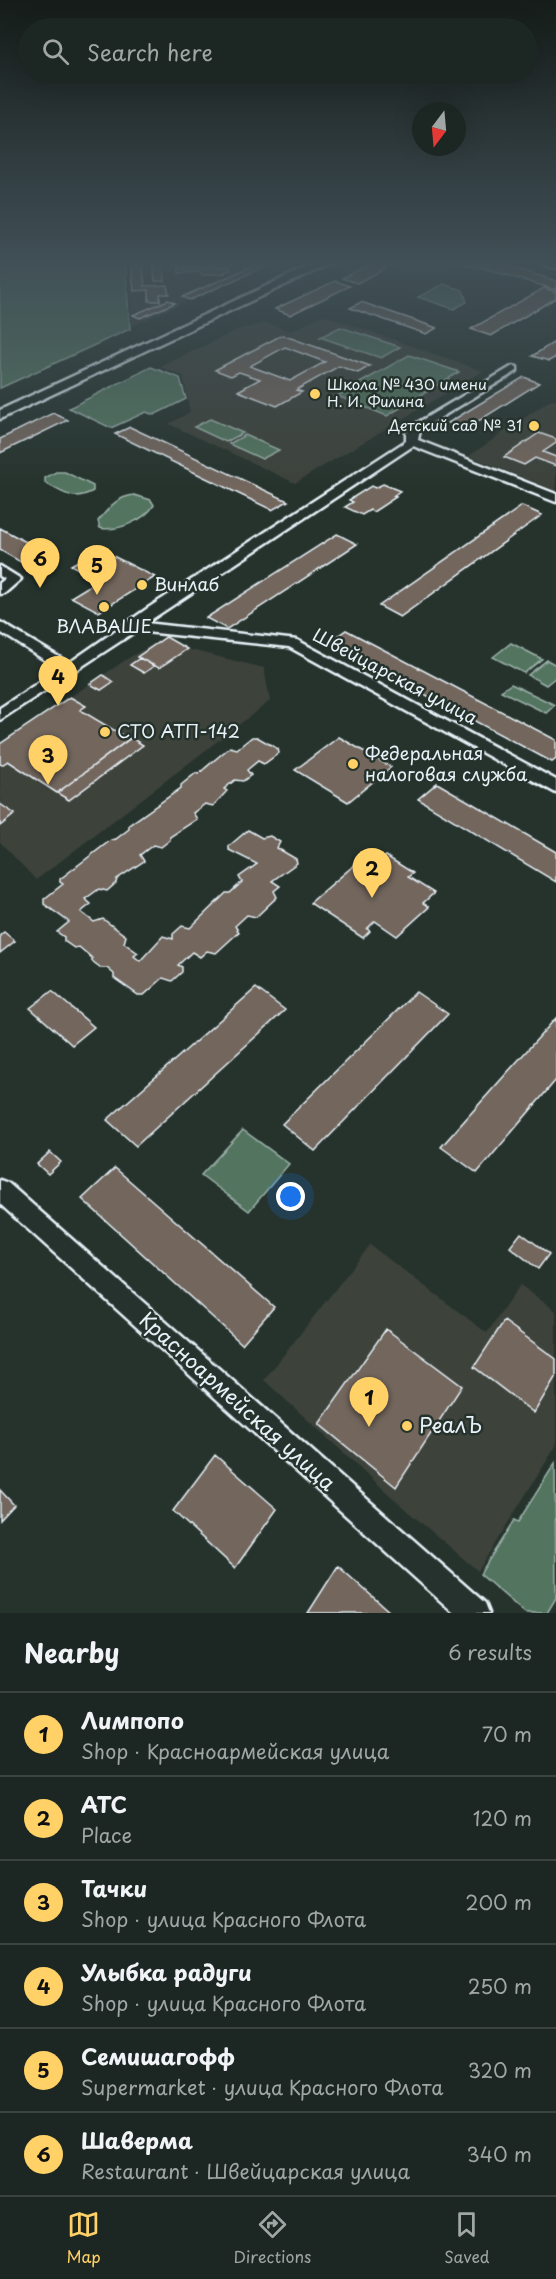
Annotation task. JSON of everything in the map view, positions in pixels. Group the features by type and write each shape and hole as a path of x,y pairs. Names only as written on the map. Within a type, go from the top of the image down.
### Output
{"main road":[{"path":"0,407 160,336"},
{"path":"0,415 164,336"}],"street":[{"path":"412,442 412,432 416,428 513,369"},
{"path":"412,442 556,498"},
{"path":"0,715 163,604 412,442"},
{"path":"0,570 14,579 0,590"},
{"path":"0,626 69,669"},
{"name":"Швейцарская улица","path":"133,626 292,643 556,787"},
{"name":"Красноармейская улица","path":"0,1190 475,1613"}],"shaded area":[{"name":"Школа № 430 имени Н. И. Филина","path":"224,336 384,336 483,371 295,483 169,424 190,412 183,376 160,367"},
{"name":"Детский сад № 31","path":"556,400 556,491 469,456 549,401"},
{"path":"166,637 187,649 264,668 270,701 36,880 0,842 0,744 130,657"},
{"path":"370,1245 487,1333 520,1285 556,1311 556,1446 478,1571 404,1508 264,1380"}],"green space":[{"path":"0,336 114,336 0,388"},
{"path":"368,336 400,347 381,358 320,337"},
{"path":"409,355 459,372 387,416 337,396"},
{"path":"151,367 180,378 186,399 154,415 146,412 111,428 69,408"},
{"path":"210,419 243,433 226,442 194,427"},
{"path":"245,435 279,450 262,459 229,444"},
{"path":"56,472 65,472 93,486 93,491 74,496 45,483 45,478"},
{"path":"134,495 151,500 154,505 130,524 107,529 100,528 98,521 109,508 122,498"},
{"path":"511,643 542,659 524,673 493,657"},
{"path":"547,660 556,665 556,677 546,685 528,675"},
{"path":"511,684 555,705 546,713 501,691"},
{"path":"243,1130 289,1164 249,1211 201,1175"},
{"path":"555,1463 556,1598 547,1613 525,1613 480,1574 514,1520 518,1522"}],"building":[{"path":"280,336 286,336 370,366 358,373 339,366 296,390 302,392 277,406 238,391 260,379 239,372 231,376 215,370","holes":["285,347 325,362 290,381 250,366"]},
{"path":"556,341 556,357 549,361 532,356"},
{"path":"524,377 539,383 464,430 448,423"},
{"path":"53,413 68,420 0,453 0,439"},
{"path":"130,427 288,501 272,510 115,434"},
{"path":"539,433 556,439 556,443 543,452 556,457 556,466 535,458 524,465 504,457"},
{"path":"383,484 400,491 393,496 396,497 373,512 370,510 362,515 345,507 353,502 349,500 371,486 375,488"},
{"path":"522,506 542,515 400,617 379,606"},
{"path":"0,528 45,552 24,564 0,550"},
{"path":"337,534 357,544 227,629 206,618"},
{"path":"99,549 155,577 99,612 71,597 99,580 71,565"},
{"path":"346,630 556,740 556,759 552,762 328,643"},
{"path":"166,637 187,649 159,668 137,657"},
{"path":"140,658 154,666 144,673 130,665"},
{"path":"103,675 113,682 101,690 90,684"},
{"path":"70,697 86,706 80,710 129,739 57,793 8,761 0,764 0,744"},
{"path":"252,737 257,737 278,749 279,753 264,764 258,761 247,770 251,775 243,781 235,780 224,789 227,791 213,806 205,804 193,813 197,819 170,837 170,840 161,847 153,845 140,855 144,861 117,879 107,891 99,889 85,899 91,904 81,912 94,922 103,919 126,936 124,943 138,953 134,956 140,961 163,936 173,939 173,934 182,926 190,928 226,893 230,893 242,882 239,877 257,864 229,850 229,846 248,830 262,838 270,836 280,842 277,848 296,859 297,863 272,881 280,886 274,891 277,897 256,917 247,915 235,926 239,932 216,953 207,951 200,957 192,952 178,965 182,967 182,972 172,981 163,978 144,995 138,995 114,978 114,974 107,968 101,968 92,961 92,958 79,947 74,948 64,941 64,937 57,932 69,922 44,904 44,899 63,884 60,879 129,829 129,825 181,788 181,785 230,747 237,749"},
{"path":"339,737 391,767 348,802 295,770"},
{"path":"131,738 143,745 69,800 57,793"},
{"path":"437,783 556,852 556,882 418,799"},
{"path":"0,804 15,814 0,826"},
{"path":"386,856 413,873 408,877 434,893 423,903 429,907 397,936 375,921 367,929 370,931 363,938 310,903 359,861 370,869"},
{"path":"4,932 15,941 0,953 0,935"},
{"path":"256,988 285,1010 136,1146 107,1120"},
{"path":"52,991 94,1027 72,1045 30,1008"},
{"path":"416,992 448,1014 315,1151 282,1124"},
{"path":"556,1018 556,1080 477,1173 441,1147"},
{"path":"50,1152 61,1162 48,1174 37,1164"},
{"path":"115,1168 274,1307 242,1344 82,1199"},
{"path":"521,1233 549,1254 538,1269 510,1247"},
{"path":"504,1321 556,1359 556,1376 534,1413 474,1367"},
{"path":"386,1329 462,1386 396,1487 319,1424"},
{"path":"215,1455 277,1509 235,1568 173,1511"},
{"path":"0,1490 14,1505 0,1520"},
{"path":"338,1566 391,1613 308,1613"}],"place":[{"name":"Школа № 430 имени Н. И. Филина","path":"315,394"},
{"name":"Детский сад № 31","path":"534,426"},
{"name":"Винлаб","path":"142,585"},
{"name":"Шаверма","path":"40,588"},
{"name":"Семишагофф","path":"97,595"},
{"name":"ВЛАВАШЕ","path":"104,607"},
{"name":"Улыбка радуги","path":"58,706"},
{"name":"СТО АТП-142","path":"105,732"},
{"name":"Федеральная налоговая служба","path":"353,764"},
{"name":"Тачки","path":"48,785"},
{"name":"АТС","path":"372,898"},
{"name":"РеалЪ","path":"407,1426"},
{"name":"Лимпопо","path":"369,1427"}]}
